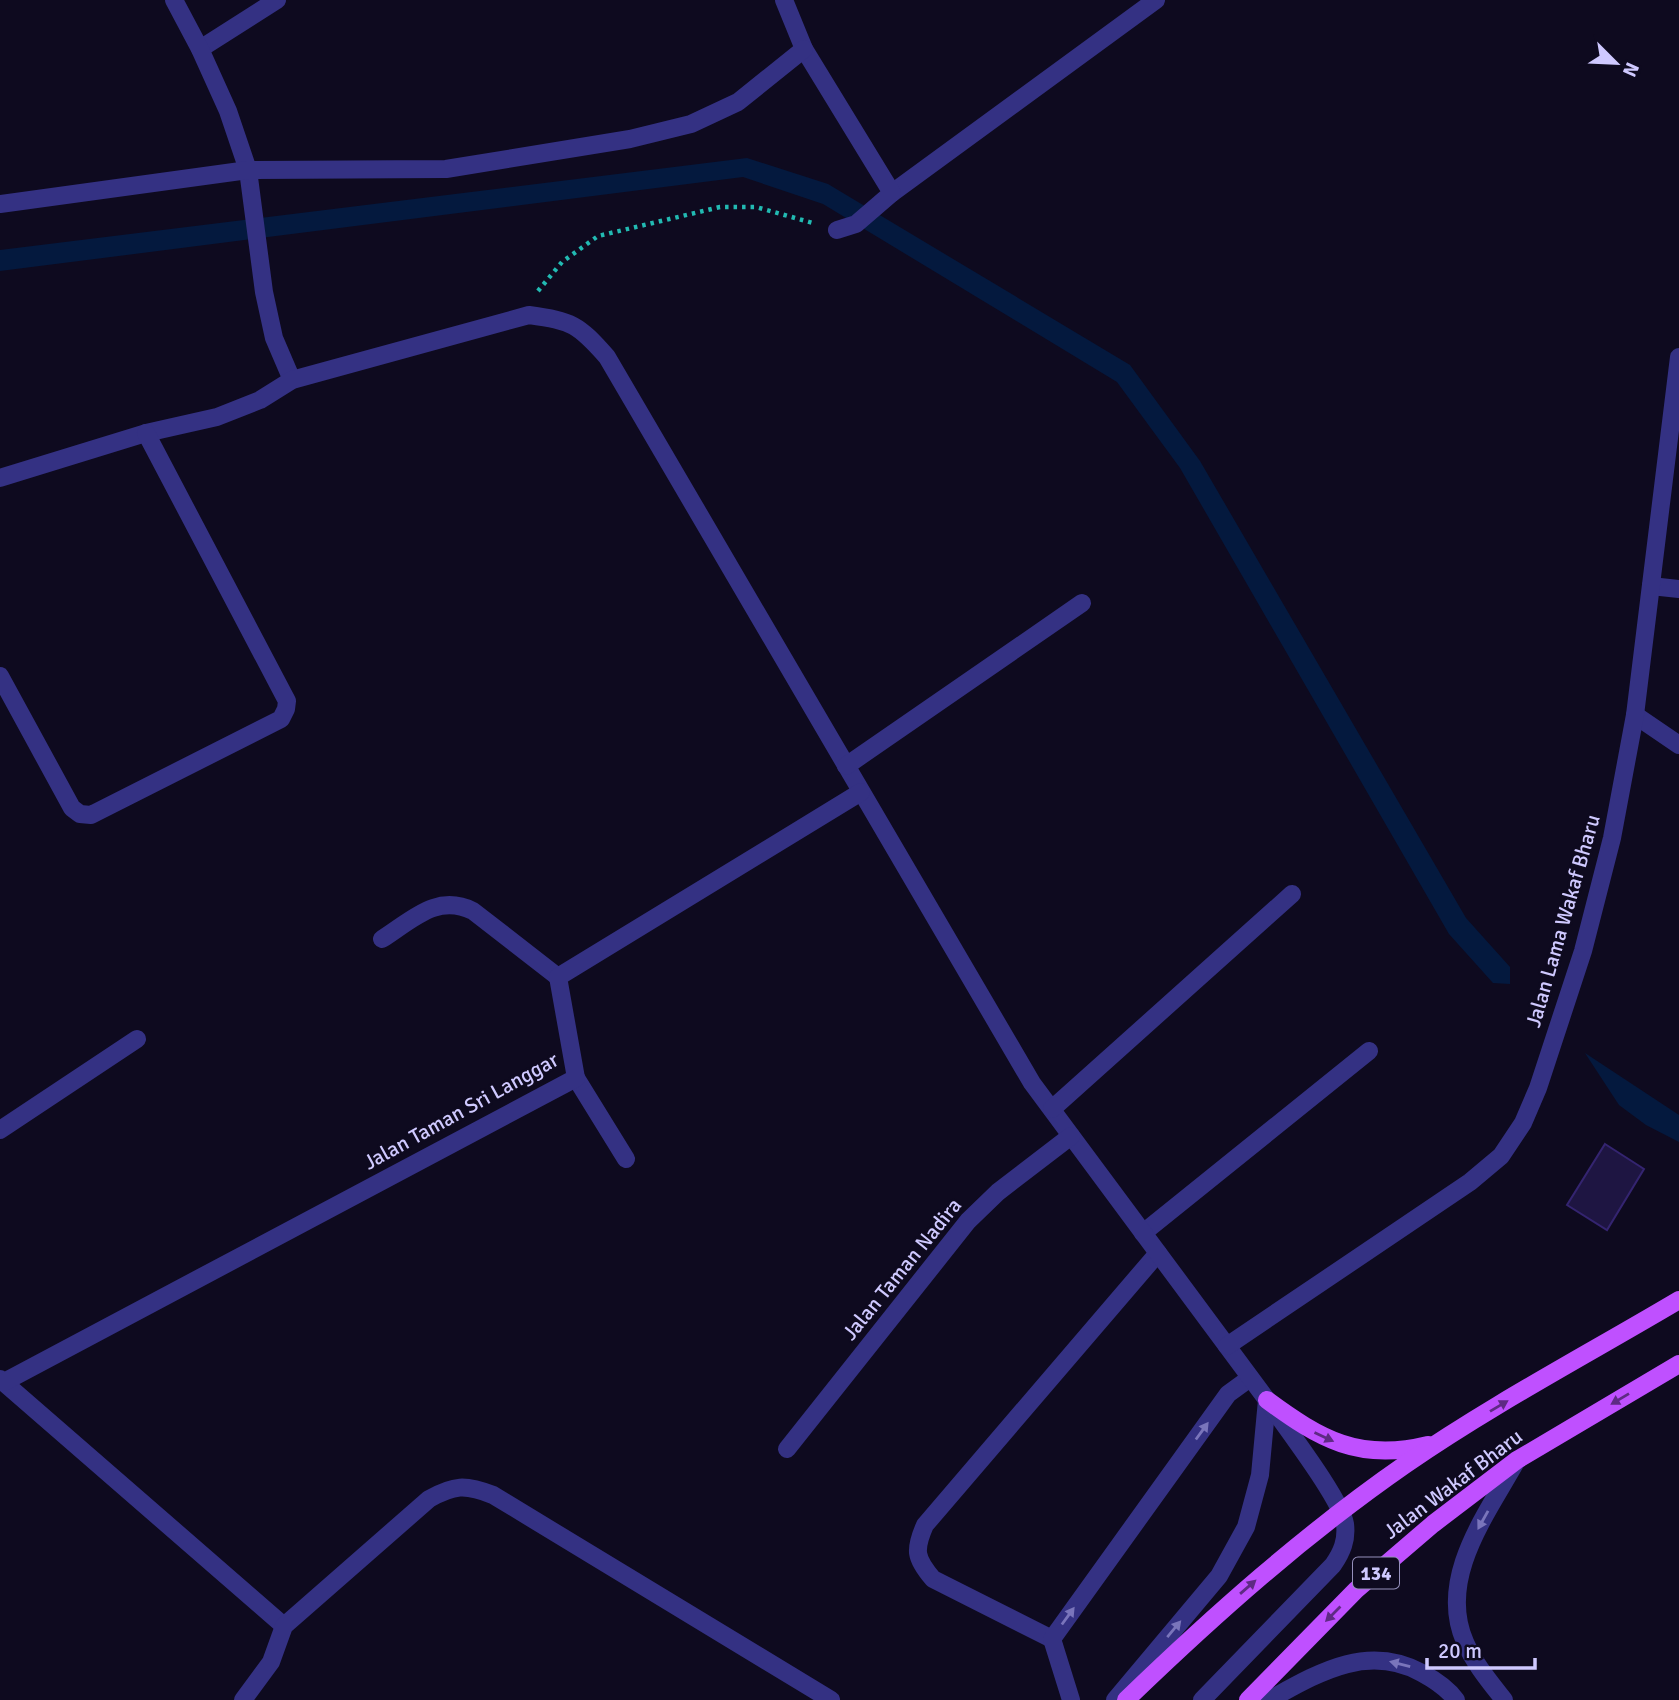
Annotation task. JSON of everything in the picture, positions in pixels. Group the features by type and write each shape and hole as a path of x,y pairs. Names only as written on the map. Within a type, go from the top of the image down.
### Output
{"main road":[{"path":"1126,1700 1252,1583 1342,1510 1441,1442 1679,1300"},
{"name":"Jalan Wakaf Bharu","path":"1248,1700 1356,1590 1433,1524 1517,1460 1679,1364"},
{"path":"1267,1400 1306,1429 1338,1444 1370,1451 1408,1450 1441,1442"}],"street":[{"path":"174,0 228,111 248,170 264,292 274,338 292,380"},
{"path":"200,49 277,0"},
{"path":"784,0 804,49 892,193"},
{"path":"837,230 856,224 892,193 1156,0"},
{"path":"0,204 248,170 446,169 630,139 691,124 738,102 804,49"},
{"path":"0,478 146,433 217,417 260,400 292,380 530,315 563,320 586,333 607,357 1015,1056 1071,1136 1267,1400 1342,1510 1346,1538 1333,1564 1202,1700"},
{"name":"Jalan Lama Wakaf Bharu","path":"1227,1346 1469,1182 1501,1156 1523,1123 1538,1088 1589,930 1612,838 1635,715 1651,586 1673,450 1679,357"},
{"path":"0,676 72,808 80,814 91,816 281,719 287,701 146,433"},
{"path":"1651,586 1679,589"},
{"path":"846,766 1082,603"},
{"path":"1635,715 1679,745"},
{"path":"382,939 430,909 445,904 459,904 473,911 558,977 861,792"},
{"path":"1052,1109 1292,894"},
{"name":"Jalan Taman Sri Langgar","path":"2,1380 576,1078 558,977"},
{"path":"0,1130 137,1039"},
{"path":"1143,1233 1369,1051"},
{"path":"576,1078 626,1159"},
{"name":"Jalan Taman Nadira","path":"787,1449 968,1221 998,1192 1071,1136"},
{"path":"1071,1700 1052,1639 933,1579 920,1563 917,1543 925,1525 1158,1253"},
{"path":"1052,1639 1228,1394 1250,1378"},
{"path":"2,1380 284,1626"},
{"path":"1115,1700 1219,1576 1246,1527 1259,1475 1267,1400"},
{"path":"1504,1700 1480,1670 1464,1640 1456,1605 1460,1570 1476,1533 1517,1460"},
{"path":"243,1700 271,1662 284,1626 429,1499 449,1488 471,1487 492,1495 831,1700"},
{"path":"1269,1700 1313,1676 1349,1662 1378,1660 1405,1664 1433,1678 1457,1700"}],"path":[{"path":"530,315 540,287 562,262 598,236 720,207 756,207 837,230"}],"water":[{"path":"747,158 828,184 1130,365 1200,461 1466,918 1510,967 1510,984 1493,983 1449,934 1180,468 1117,382 823,204 743,177 0,271 0,250"},
{"path":"1585,1053 1679,1115 1679,1142 1646,1125 1619,1105"}],"building":[{"path":"1605,1144 1644,1169 1607,1230 1567,1205"}]}
